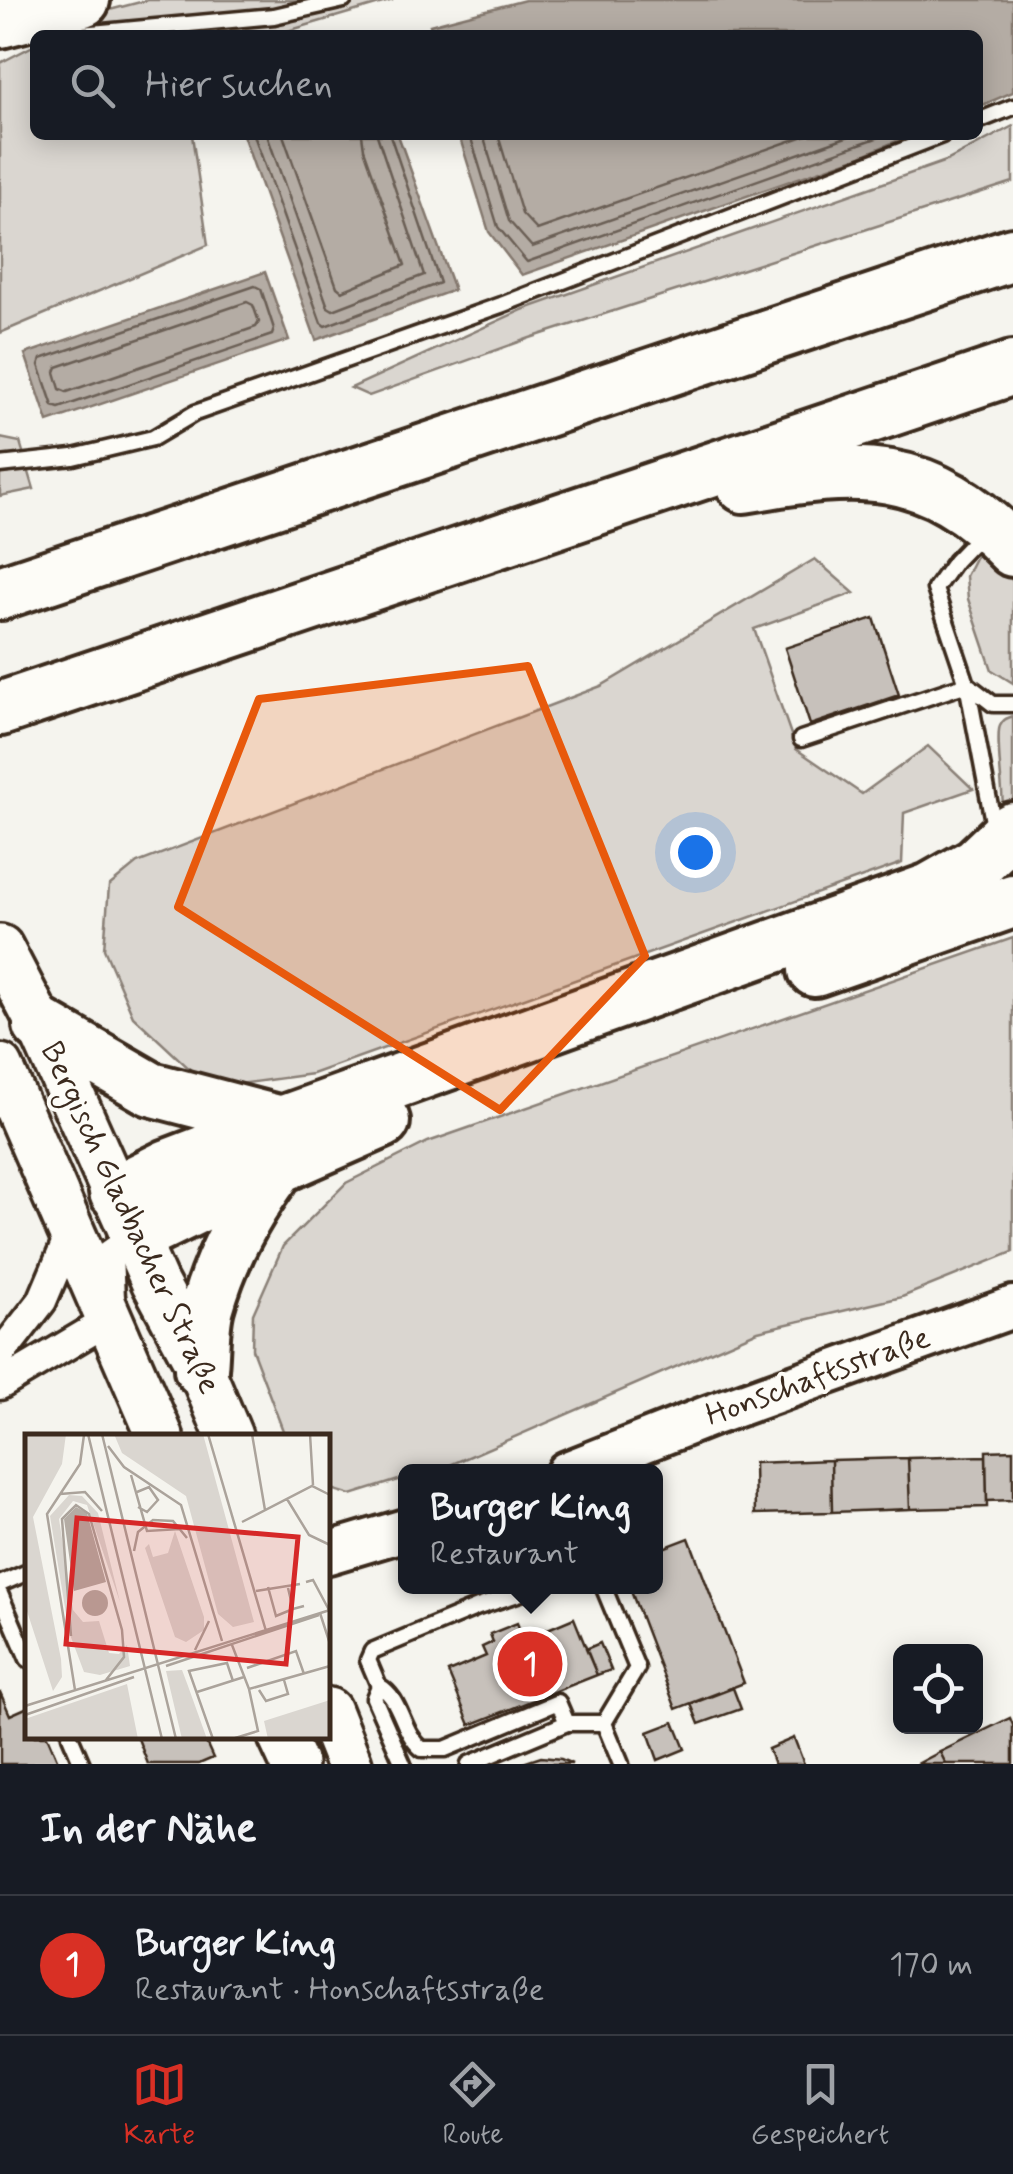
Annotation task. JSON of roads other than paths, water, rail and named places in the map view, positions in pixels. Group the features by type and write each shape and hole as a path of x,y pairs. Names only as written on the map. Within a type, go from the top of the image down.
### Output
{"highway":[{"path":"822,318 1013,224"},
{"path":"0,593 1013,254"},
{"path":"0,709 1013,368"},
{"path":"580,514 846,471 907,480 937,491 1001,532"},
{"path":"126,1215 279,1145 930,890 954,879 1005,838"},
{"path":"40,1026 151,1089 279,1145 345,1136 437,1100 1013,901"},
{"path":"201,1369 206,1310 228,1250 279,1145"}],"main road":[{"name":"Bergisch Gladbacher Straße","path":"0,948 40,1026 155,1283 201,1369 228,1434"},
{"name":"Bergisch Gladbacher Straße","path":"0,1067 159,1434"},
{"path":"70,1234 126,1215"},
{"path":"330,1717 349,1764"},
{"path":"282,1739 294,1764"}],"street":[{"path":"0,1384 110,1319 108,1256 126,1215"},
{"path":"0,1355 42,1301 70,1234"},
{"name":"Honschaftsstraße","path":"587,1464 1013,1307"},
{"path":"330,1552 398,1532"}],"lane":[{"path":"124,30 274,16 344,0"},
{"path":"31,20 58,30"},
{"path":"983,119 1013,107"},
{"path":"0,465 73,458 154,438 195,412 501,305 929,140"},
{"path":"1001,532 955,561 935,589 967,684 1005,838"},
{"path":"967,684 993,704 1013,704"},
{"path":"801,739 967,684"},
{"path":"0,1584 25,1573"},
{"path":"0,1594 25,1651"},
{"path":"518,1594 372,1651 368,1660 379,1686 390,1692 407,1732 422,1750 445,1749 558,1702 566,1723"},
{"path":"604,1723 637,1668 605,1594"},
{"path":"379,1686 374,1698 403,1764"},
{"path":"468,1764 566,1723 604,1723"},
{"path":"604,1723 621,1764"},
{"path":"71,1739 82,1764"}],"water":[{"path":"525,0 1013,0 1013,92 983,105 983,30 432,30 430,25"},
{"path":"245,140 400,140 454,290 316,340"},
{"path":"461,140 899,140 522,275 489,232"},
{"path":"265,272 289,340 48,422 25,354"}],"place":[{"name":"Burger King","path":"530,1664"}]}
